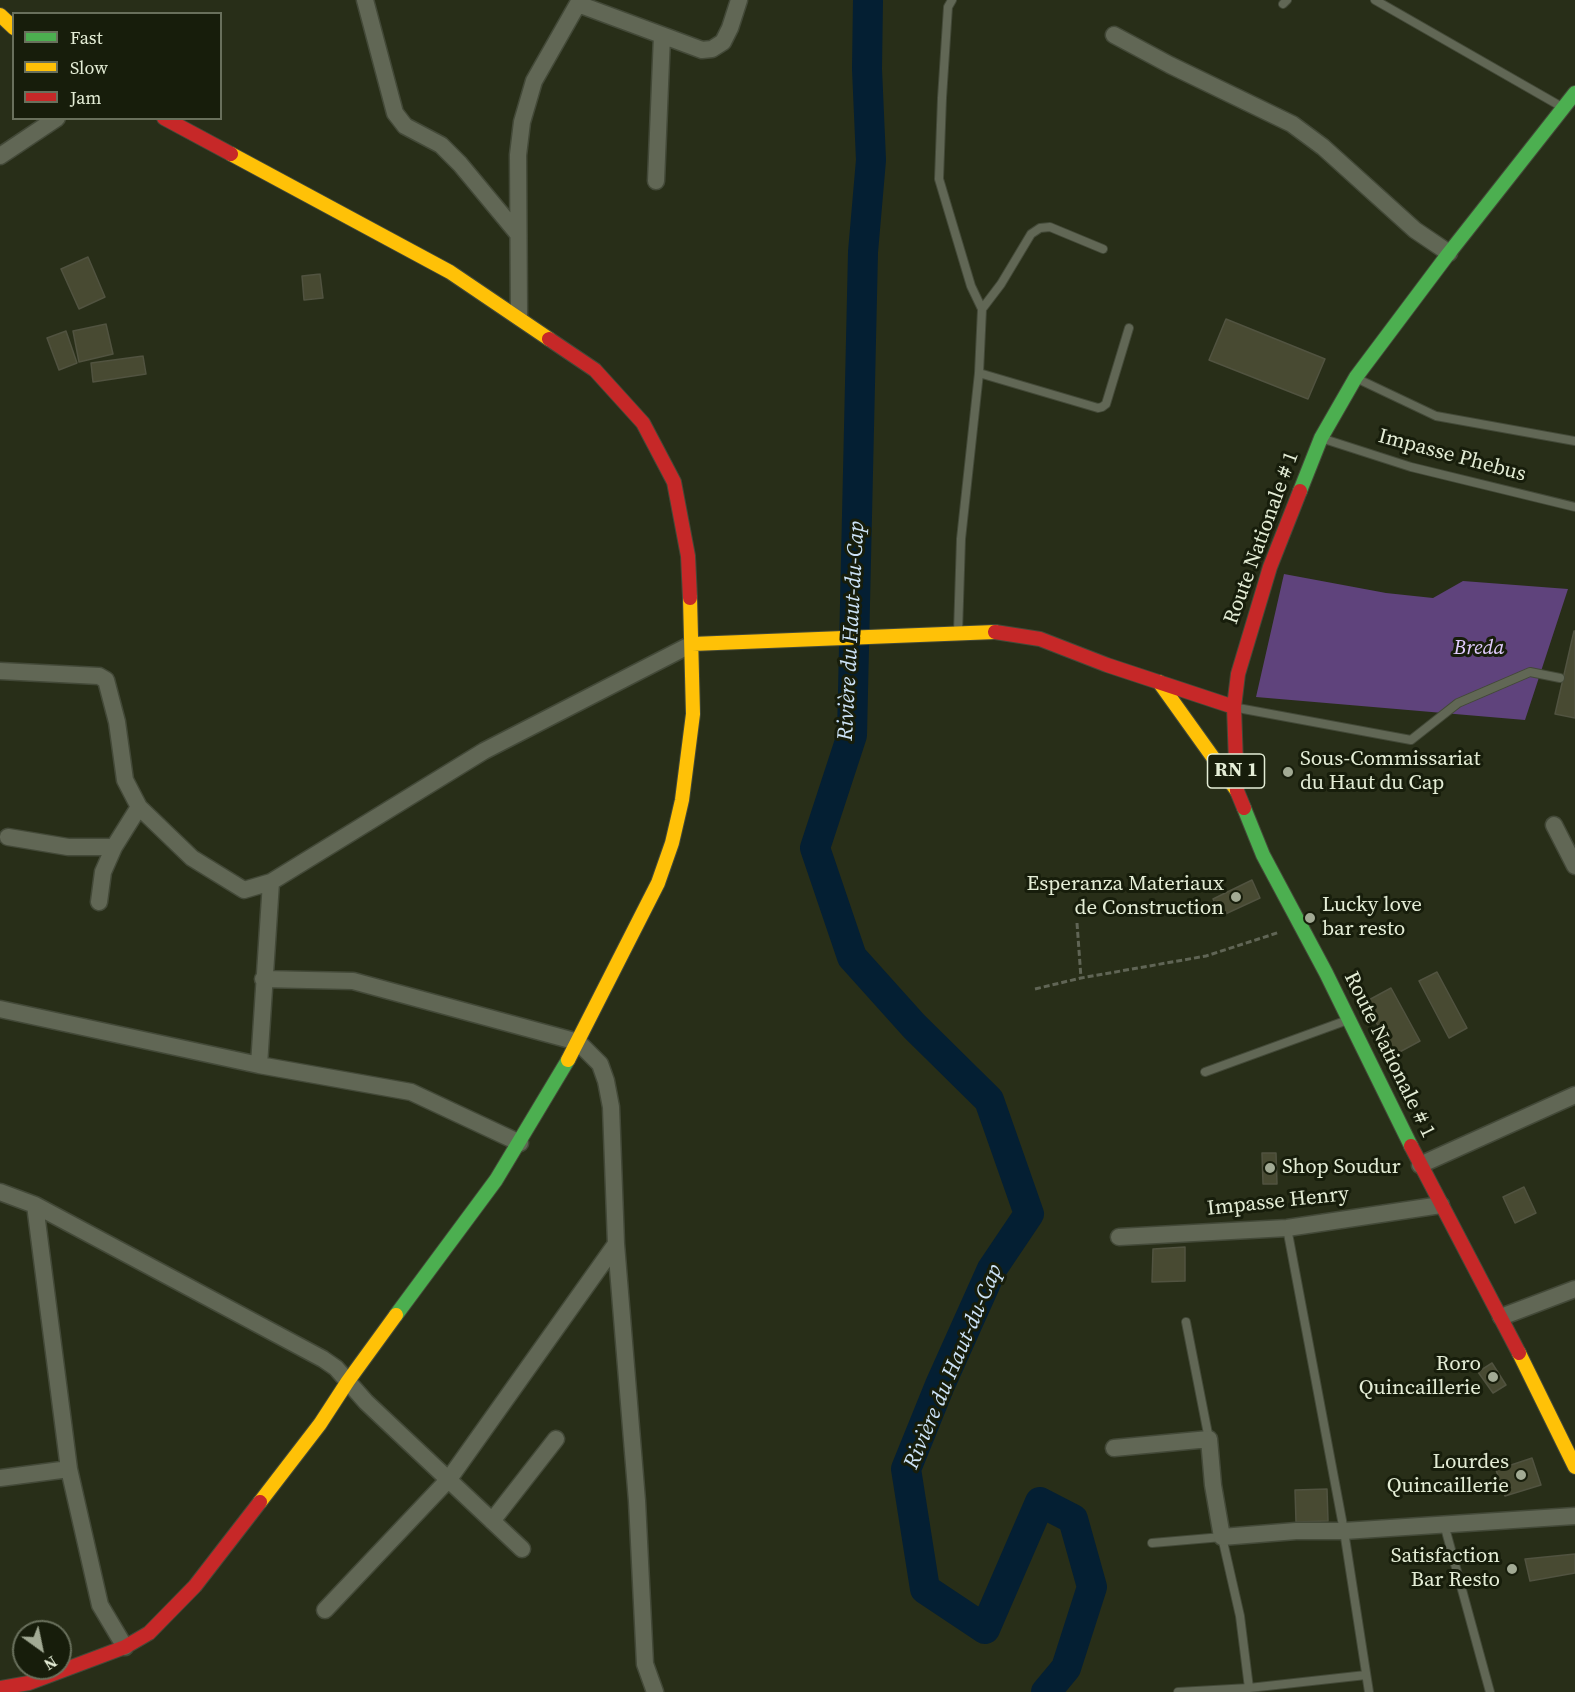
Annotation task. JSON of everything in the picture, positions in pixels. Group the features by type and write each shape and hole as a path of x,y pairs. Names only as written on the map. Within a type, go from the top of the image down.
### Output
{"main road":[{"path":"0,15 12,26"},
{"name":"Route Nationale # 1","path":"1575,93 1569,110 1449,253 1356,377 1321,438 1270,567 1238,674 1234,707 1237,791 1263,855 1326,973 1420,1165 1501,1317 1575,1467"},
{"path":"0,1688 29,1688 124,1647 148,1633 195,1586 320,1424 348,1381 462,1228 520,1143 578,1042 658,883 672,843 682,800 693,714 688,556 674,482 643,423 595,370 450,272 168,120"},
{"path":"692,644 991,631 1040,639 1107,665 1234,707"},
{"path":"1158,682 1237,791"}],"street":[{"path":"365,0 395,112 405,126 441,145 518,234"},
{"path":"519,317 518,155 522,122 534,81 579,2 702,50 712,49 723,42 739,0"},
{"path":"1114,35 1292,124 1323,147 1415,230 1449,253"},
{"path":"656,181 662,36"},
{"path":"0,156 54,120"},
{"path":"0,670 99,676 106,680 117,722 125,780 139,807 192,858 244,890 271,882 484,751 692,644"},
{"path":"99,902 103,872 114,847 139,807"},
{"path":"1554,825 1575,866"},
{"path":"9,837 68,847 114,847"},
{"path":"259,1065 271,882"},
{"path":"263,979 353,981 578,1042 600,1064 611,1107 616,1244 637,1501 645,1664 655,1692"},
{"path":"0,1009 259,1065 411,1092 520,1143"},
{"path":"1420,1165 1575,1095"},
{"path":"0,1192 35,1205 323,1359 336,1368 366,1402 522,1550"},
{"path":"35,1205 69,1469 99,1605 124,1647"},
{"name":"Impasse Henry","path":"1119,1237 1287,1228 1441,1205"},
{"path":"325,1610 449,1479 616,1244"},
{"path":"1501,1317 1575,1289"},
{"path":"492,1521 556,1439"},
{"path":"1114,1448 1209,1439 1213,1485 1222,1537 1575,1516"},
{"path":"0,1478 69,1469"}],"lane":[{"path":"952,0 948,7 939,179 971,286 982,309 979,373 961,539 958,633"},
{"path":"1375,0 1569,110"},
{"path":"982,309 1001,284 1031,234 1040,228 1050,228 1103,249"},
{"path":"979,373 1098,408 1102,407 1106,404 1129,328"},
{"path":"1356,377 1436,416 1575,441"},
{"name":"Impasse Phebus","path":"1321,438 1412,467 1575,507"},
{"path":"1234,707 1411,740 1458,704 1530,672 1560,678"},
{"path":"1205,1072 1348,1020"},
{"path":"1287,1228 1344,1531 1369,1692"},
{"path":"1186,1322 1209,1439"},
{"path":"1444,1524 1490,1692"},
{"path":"1152,1543 1222,1537 1240,1616 1249,1688"},
{"path":"1178,1692 1249,1688 1366,1675"}],"path":[{"path":"1077,923 1081,978"},
{"path":"1035,989 1081,978 1206,956 1299,926"}],"green space":[{"name":"Breda","path":"1284,574 1386,593 1433,598 1463,581 1568,589 1525,720 1256,697"}],"building":[{"path":"88,257 105,297 79,309 61,269"},
{"path":"320,274 323,298 304,300 302,276"},
{"path":"1226,319 1325,359 1308,399 1209,360"},
{"path":"106,324 113,354 79,362 73,331"},
{"path":"66,331 77,363 59,370 47,338"},
{"path":"143,356 146,374 93,382 91,363"},
{"path":"1575,631 1575,718 1555,714"},
{"path":"1252,880 1260,898 1221,916 1213,899"},
{"path":"1437,972 1467,1028 1449,1038 1419,981"},
{"path":"1391,988 1420,1041 1394,1055 1365,1002"},
{"name":"Shop Soudur","path":"1262,1153 1276,1153 1277,1184 1263,1184"},
{"path":"1524,1187 1536,1213 1515,1223 1503,1197"},
{"path":"1185,1247 1185,1281 1152,1282 1153,1249"},
{"path":"1492,1363 1506,1385 1493,1393 1478,1372"},
{"path":"1532,1458 1541,1485 1505,1496 1496,1470"},
{"path":"1327,1489 1328,1521 1296,1522 1295,1490"},
{"path":"1575,1554 1575,1573 1530,1581 1525,1559"}],"waterway":[{"name":"Rivière du Haut-du-Cap","path":"868,0 867,69 871,160 863,252 852,735 815,848 852,957 914,1026 989,1100 1029,1214 992,1269 940,1385 906,1469 925,1589 985,1629 1040,1502 1073,1519 1092,1587 1066,1668 1046,1692"}],"traffic: fast":[{"path":"1300,491 1321,438 1356,377 1449,253 1575,93"},
{"path":"1244,808 1263,855 1326,973 1411,1146"},
{"path":"396,1315 496,1180 568,1060"}],"traffic: slow":[{"path":"0,15 12,26"},
{"path":"231,154 450,272 549,339"},
{"path":"568,1060 658,883 672,843 682,800 693,714 690,598"},
{"path":"692,644 995,632"},
{"path":"1159,682 1237,791"},
{"path":"260,1502 320,1424 396,1315"},
{"path":"1519,1353 1575,1467"}],"traffic: jam":[{"path":"168,120 231,154"},
{"path":"549,339 595,370 643,423 674,482 688,556 690,598"},
{"path":"1244,808 1237,791 1234,707 1238,674 1270,567 1300,491"},
{"path":"995,632 1040,639 1107,665 1234,707"},
{"path":"1411,1146 1519,1353"},
{"path":"0,1688 29,1683 125,1647 149,1633 195,1586 260,1502"}],"place":[{"name":"Sous-Commissariat du Haut du Cap","path":"1288,772"},
{"name":"Esperanza Materiaux de Construction","path":"1236,897"},
{"name":"Lucky love bar resto","path":"1310,918"},
{"name":"Shop Soudur","path":"1270,1168"},
{"name":"Roro Quincaillerie","path":"1493,1377"},
{"name":"Lourdes Quincaillerie","path":"1521,1475"},
{"name":"Satisfaction Bar Resto","path":"1512,1569"}]}
